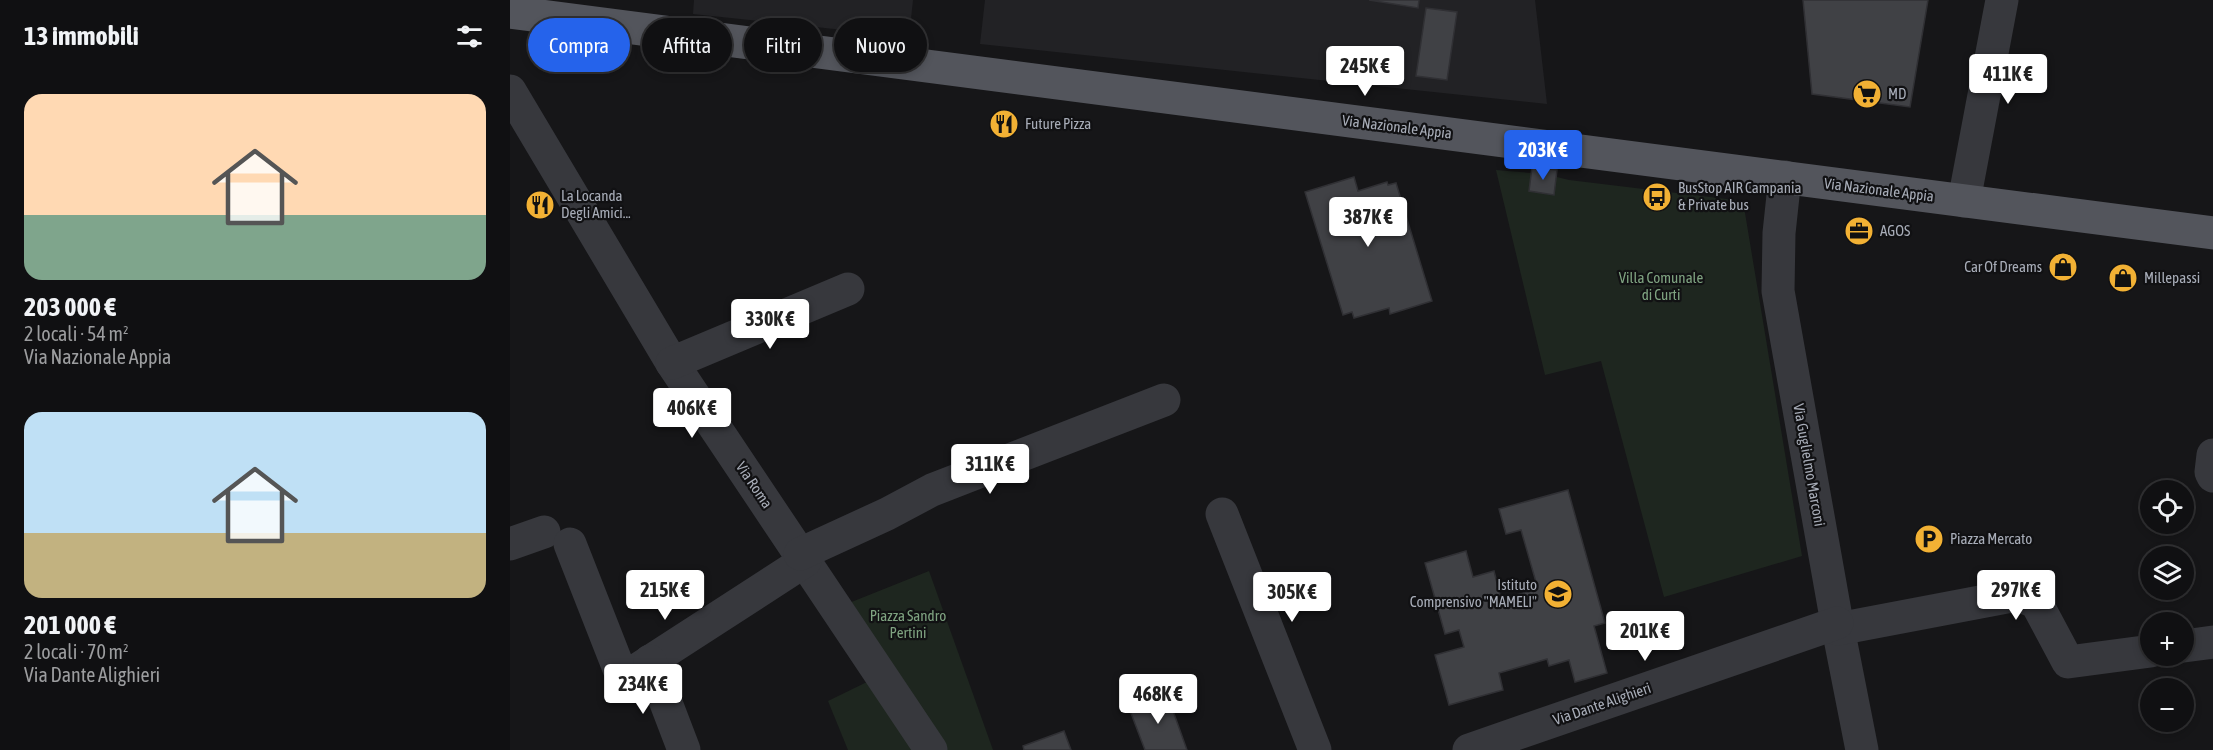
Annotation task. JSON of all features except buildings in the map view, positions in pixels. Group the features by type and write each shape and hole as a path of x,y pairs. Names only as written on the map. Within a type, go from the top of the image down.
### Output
{"main road":[{"name":"Via Nazionale Appia","path":"510,12 2213,233"}],"street":[{"path":"1964,201 2002,0"},
{"name":"Via Roma","path":"510,91 672,363 931,750"},
{"name":"Via Guglielmo Marconi","path":"1785,177 1779,233 1778,291 1862,750"},
{"path":"672,363 848,289"},
{"path":"510,544 557,537 619,669 632,673 802,558 932,490 1164,400"},
{"path":"2213,455 2211,472 2213,476"},
{"path":"1222,514 1315,750"},
{"name":"Via Dante Alighieri","path":"1469,750 1838,626 2017,595 2036,602 2068,662 2140,652"},
{"path":"2194,645 2213,642"},
{"path":"650,661 684,750"}],"shaded area":[{"path":"694,0 913,0 911,18 834,18 834,29 822,28 822,18 744,19 693,14"},
{"path":"985,0 1535,0 1547,104 980,44"}],"green space":[{"name":"Villa Comunale di Curti","path":"1532,167 1557,170 1557,177 1569,180 1743,201 1802,556 1664,597 1601,361 1545,375 1496,170 1531,173"},
{"name":"Piazza Sandro Pertini","path":"929,571 993,750 942,750 849,603"},
{"name":"Piazza Sandro Pertini","path":"869,681 916,750 848,750 828,701"}],"place":[{"name":"MD","path":"1867,94"},
{"name":"Future Pizza","path":"1004,124"},
{"name":"BusStop AIR Campania & Private bus","path":"1657,197"},
{"name":"La Locanda Degli Amici...","path":"540,205"},
{"name":"AGOS","path":"1859,231"},
{"name":"Car Of Dreams","path":"2063,267"},
{"name":"Millepassi","path":"2123,278"},
{"name":"Piazza Mercato","path":"1929,539"},
{"name":"Istituto Comprensivo \"MAMELI\"","path":"1558,594"}]}
